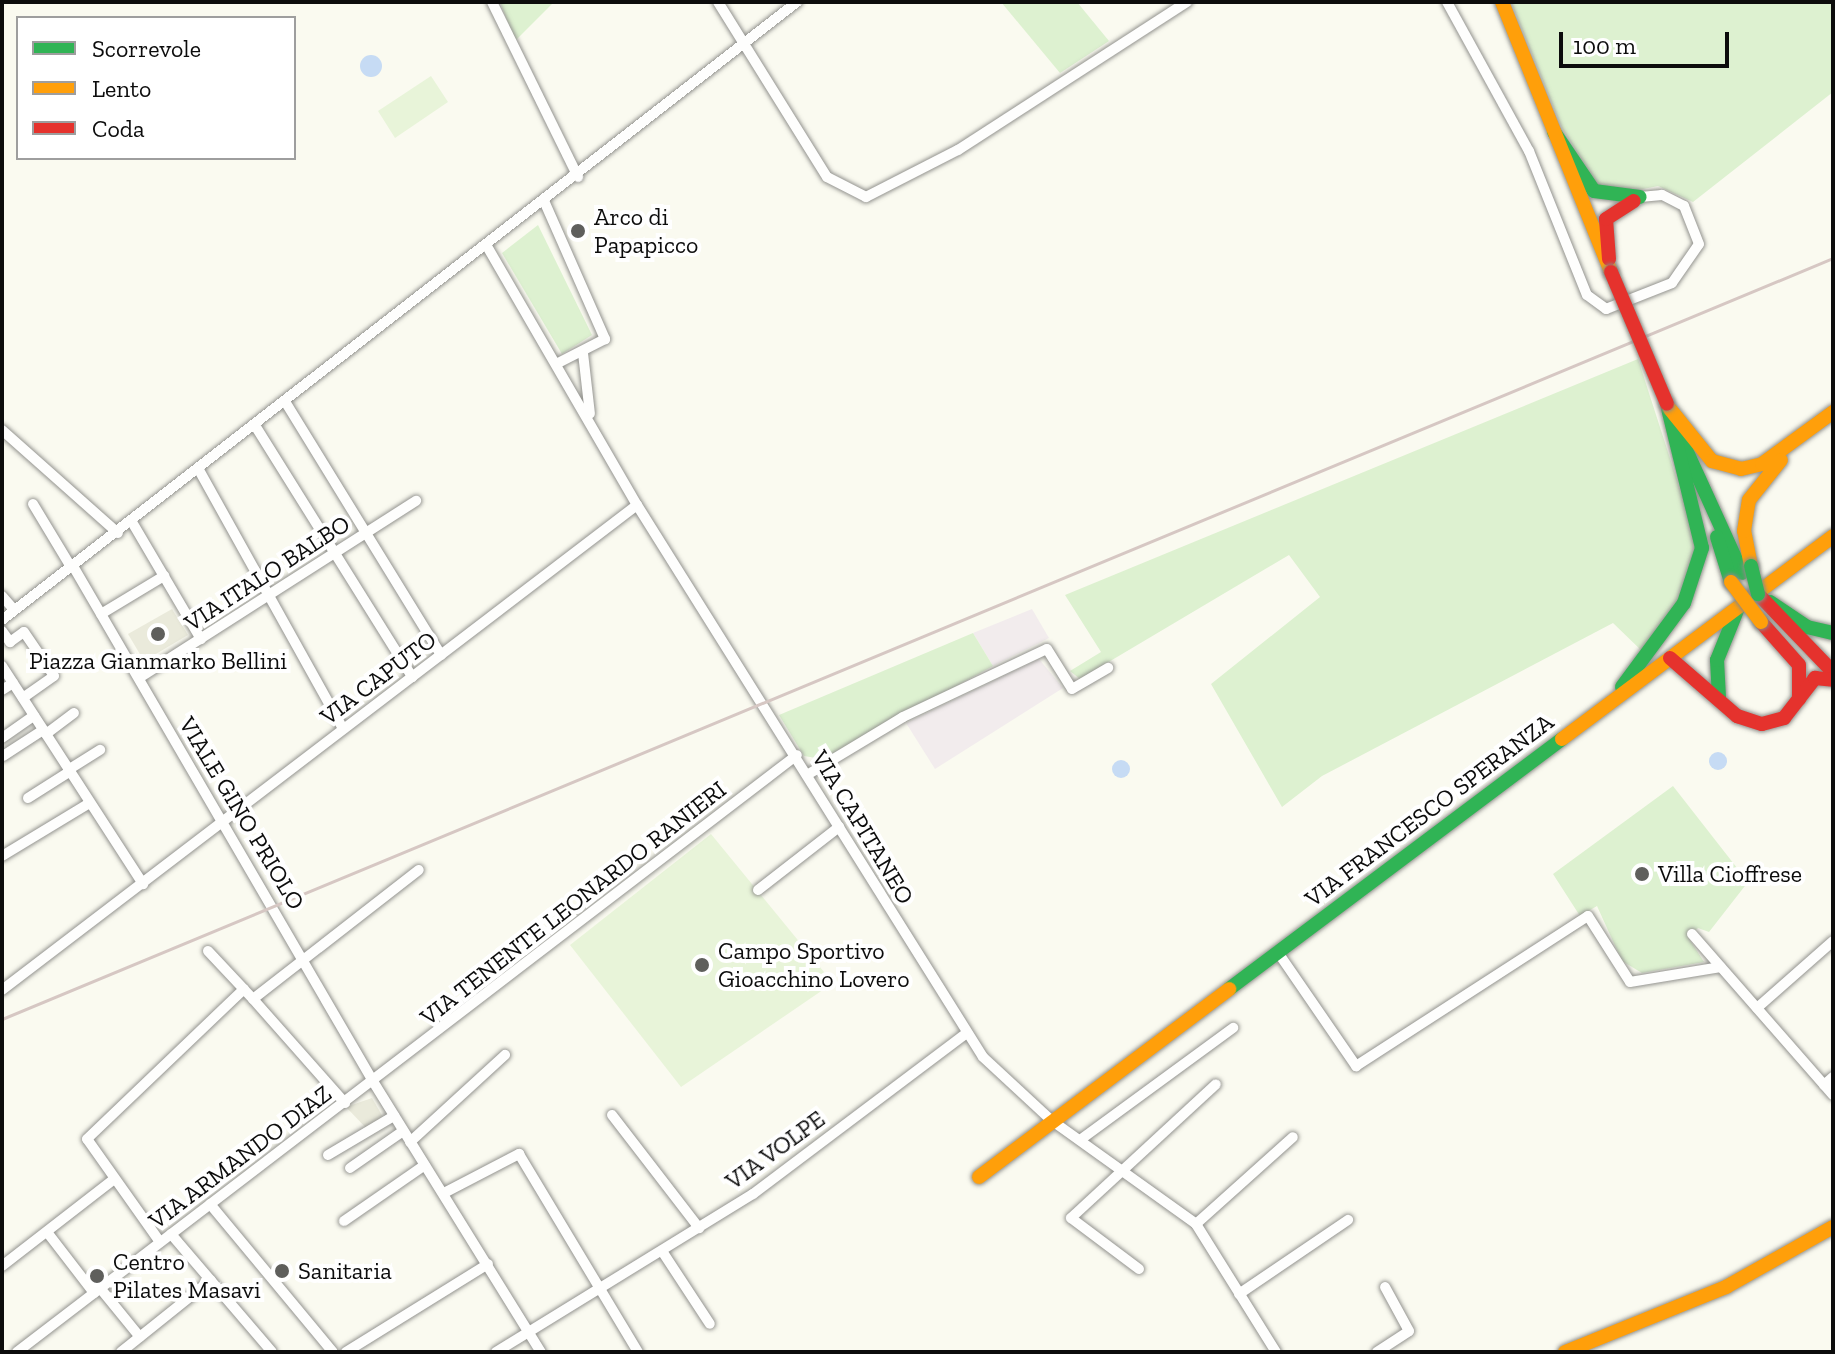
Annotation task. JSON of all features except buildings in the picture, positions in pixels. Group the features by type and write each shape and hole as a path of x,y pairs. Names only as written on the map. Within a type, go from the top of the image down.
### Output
{"main road":[{"path":"1502,2 1667,404 1742,574 1770,614 1833,672"},
{"path":"1553,130 1570,146 1594,191 1640,197"},
{"path":"1610,268 1606,219 1640,197"},
{"path":"1667,404 1705,455 1731,469 1762,464 1833,412"},
{"path":"1610,703 1675,618 1699,569 1700,528 1667,404"},
{"path":"1799,699 1799,665 1758,594 1742,574 1744,531 1753,491 1833,421"},
{"name":"VIA FRANCESCO SPERANZA","path":"979,1177 1833,536"},
{"path":"1719,699 1717,660 1740,606"},
{"path":"1770,614 1833,633"},
{"path":"1670,658 1719,699 1762,724 1784,718 1815,678 1833,680"},
{"path":"1565,1352 1726,1287 1833,1227"}],"street":[{"path":"492,2 578,177"},
{"path":"718,2 827,177 866,197 958,150 1187,2"},
{"path":"2,620 488,248 797,2"},
{"path":"1447,2 1529,151 1587,295 1606,309 1672,283 1699,244 1684,206 1662,195 1640,197"},
{"path":"545,203 605,339 583,353 558,363"},
{"name":"VIA CAPITANEO","path":"488,248 558,363 637,505 797,755 967,1033 1003,1081 1051,1120 1196,1224 1276,1352"},
{"path":"583,353 590,420"},
{"path":"286,403 441,655"},
{"path":"256,427 412,677"},
{"path":"2,430 118,533"},
{"path":"199,470 343,729"},
{"name":"VIA ITALO BALBO","path":"139,678 416,501"},
{"name":"VIALE GINO PRIOLO","path":"33,504 306,957 374,1083 541,1352"},
{"name":"VIA CAPUTO","path":"2,990 637,505"},
{"path":"132,522 201,639"},
{"path":"101,614 164,576"},
{"path":"2,596 14,610"},
{"path":"2,631 10,642 24,632 54,676 23,698"},
{"path":"807,775 903,717 1047,649 1072,689 1108,668"},
{"path":"2,666 88,804 143,884"},
{"path":"2,690 13,683"},
{"path":"3,756 74,713"},
{"path":"2,738 34,716"},
{"path":"28,798 100,750"},
{"name":"VIA TENENTE LEONARDO RANIERI","path":"374,1083 797,755"},
{"path":"2,856 88,804"},
{"path":"758,890 839,827"},
{"path":"253,999 419,870"},
{"path":"1277,951 1356,1066 1588,916 1630,982 1721,967"},
{"path":"1692,934 1833,1095"},
{"path":"1757,1008 1833,941"},
{"path":"208,951 240,993 253,999 345,1103"},
{"path":"160,1242 113,1180 87,1139 240,993"},
{"path":"1080,1140 1233,1028"},
{"name":"VIA VOLPE","path":"496,1352 699,1228 967,1033"},
{"path":"410,1142 505,1055"},
{"path":"1824,1085 1833,1077"},
{"name":"VIA ARMANDO DIAZ","path":"17,1352 374,1083"},
{"path":"1139,1269 1071,1218 1216,1084"},
{"path":"612,1115 699,1228"},
{"path":"328,1155 394,1116"},
{"path":"350,1168 403,1131"},
{"path":"1196,1224 1293,1137"},
{"path":"444,1193 516,1153 524,1161 638,1352"},
{"path":"344,1221 425,1165"},
{"path":"2,1266 113,1180"},
{"path":"210,1204 333,1352"},
{"path":"1239,1294 1348,1220"},
{"path":"47,1232 140,1337"},
{"path":"171,1234 272,1352"},
{"path":"662,1251 710,1324"},
{"path":"346,1352 488,1264"},
{"path":"121,1352 211,1280"},
{"path":"1377,1352 1409,1331 1385,1287"}],"shaded area":[{"name":"Piazza Gianmarko Bellini","path":"172,609 188,635 144,661 128,634"},
{"path":"1032,609 1049,638 993,666 973,633"},
{"path":"1039,659 1063,688 935,769 906,723"},
{"path":"372,1098 383,1117 367,1129 346,1107"}],"green space":[{"path":"500,2 554,2 515,41"},
{"path":"1001,2 1077,2 1109,41 1060,73"},
{"path":"1511,2 1833,2 1833,92 1693,202 1658,186 1624,193 1600,188 1562,128"},
{"path":"431,76 448,102 395,138 378,111"},
{"path":"538,225 592,335 562,354 502,253"},
{"path":"1638,359 1697,542 1683,596 1643,652 1613,623 1322,776 1282,807 1211,684 1320,597 1289,555 1080,679 1070,671 1101,652 1065,595"},
{"path":"973,633 993,666 822,759 804,756 779,715"},
{"path":"1673,786 1748,882 1709,932 1698,928 1688,937 1704,962 1642,973 1622,961 1597,906 1580,916 1553,874"},
{"name":"Campo Sportivo Gioacchino Lovero","path":"711,834 833,983 681,1087 570,945"}],"water":[{"path":"371,55 379,58 382,66 379,74 371,77 363,74 360,66 363,58"},
{"path":"1718,752 1727,761 1718,770 1709,761"},
{"path":"1121,760 1130,769 1121,778 1112,769"}],"railway":[{"path":"2,1019 1833,258"}],"traffic: fast":[{"path":"1554,132 1594,191 1640,197"},
{"path":"1622,687 1684,603 1702,548 1667,404"},
{"path":"1681,439 1742,573"},
{"path":"1717,537 1731,582"},
{"path":"1751,566 1758,594"},
{"path":"1770,602 1807,627 1833,633"},
{"path":"1719,698 1717,660 1738,608"},
{"path":"1229,989 1562,739"}],"traffic: slow":[{"path":"1502,2 1611,272"},
{"path":"1670,409 1712,461 1741,469 1762,464 1833,412"},
{"path":"1751,566 1744,531 1749,500 1781,460"},
{"path":"1562,739 1833,536"},
{"path":"1731,582 1761,622"},
{"path":"979,1177 1229,989"},
{"path":"1565,1352 1726,1287 1833,1227"}],"traffic: jam":[{"path":"1609,259 1606,219 1634,201"},
{"path":"1611,272 1667,404"},
{"path":"1758,594 1833,672"},
{"path":"1761,622 1799,665 1799,699"},
{"path":"1670,658 1737,716 1762,724 1784,718 1815,678 1833,680"}],"place":[{"name":"Arco di Papapicco","path":"578,231"},
{"name":"Piazza Gianmarko Bellini","path":"158,634"},
{"name":"Villa Cioffrese","path":"1642,874"},
{"name":"Campo Sportivo Gioacchino Lovero","path":"702,965"},
{"name":"Sanitaria","path":"282,1271"},
{"name":"Centro Pilates Masavi","path":"97,1276"}]}
